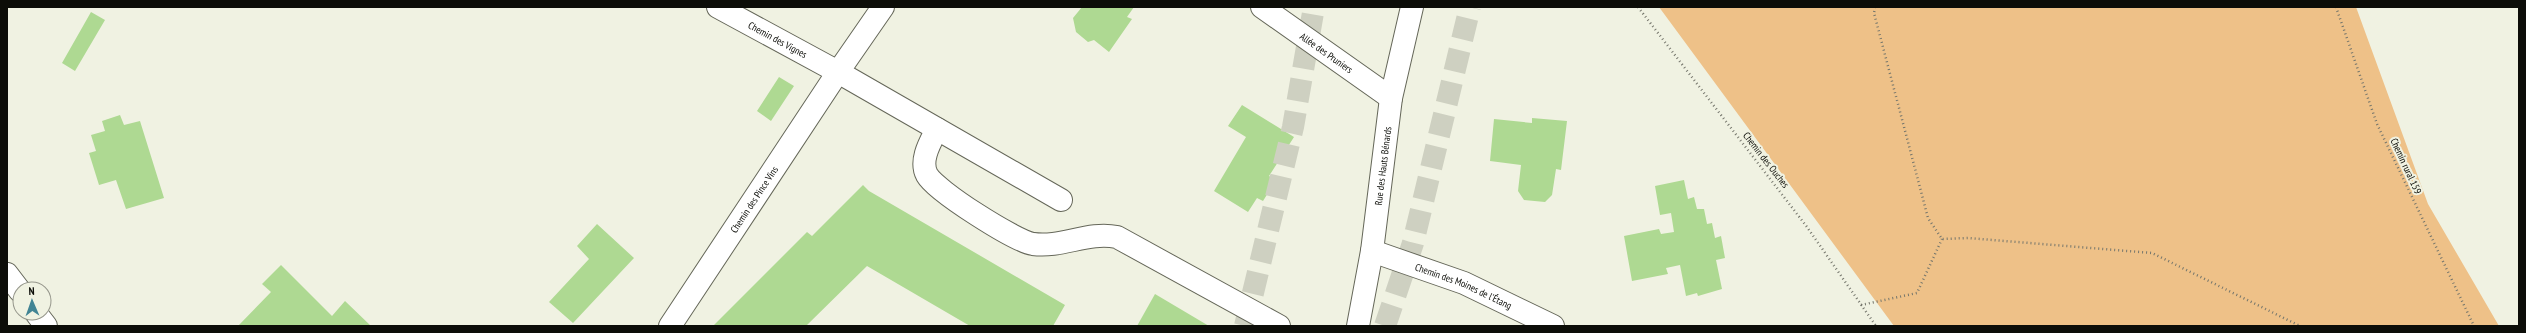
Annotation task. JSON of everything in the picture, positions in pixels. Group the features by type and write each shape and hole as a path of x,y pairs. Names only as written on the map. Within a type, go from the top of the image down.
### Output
{"street":[{"name":"Chemin des Vignes","path":"718,7 838,72 1061,200"},
{"name":"Chemin des Pince Vins","path":"670,326 838,72 884,7"},
{"name":"Allée des Pruniers","path":"1262,7 1391,98"},
{"name":"Rue des Hauts Bénards","path":"1358,326 1372,251 1391,98 1412,7"},
{"path":"937,129 928,148 925,162 927,174 943,192 1011,235 1032,244 1052,245 1104,234 1117,237 1279,326"},
{"name":"Chemin des Moines de l'Étang","path":"1372,251 1464,283 1553,326"}],"path":[{"name":"Chemin des Ouches","path":"1638,7 1807,227 1876,326"},
{"path":"1875,7 1874,13 1928,218 1942,239"},
{"name":"Chemin rural 159","path":"2336,7 2377,124 2474,326"},
{"path":"1942,239 1968,238 2152,253 2300,326"},
{"path":"1861,305 1917,293 1942,239"}],"shaded area":[{"path":"1659,7 2356,7 2428,204 2499,326 1894,326"}],"building":[{"path":"1082,7 1134,7 1127,17 1132,19 1109,52 1094,40 1088,42 1076,32 1073,18"},
{"path":"91,12 105,20 75,71 62,63"},
{"path":"779,77 794,86 771,121 757,111"},
{"path":"1242,105 1294,137 1269,176 1276,180 1263,201 1257,198 1248,212 1214,191 1246,137 1228,126"},
{"path":"120,115 124,125 140,121 164,198 126,209 116,180 99,185 89,153 96,151 91,135 105,131 102,121"},
{"path":"1532,118 1567,121 1561,170 1556,169 1552,195 1545,202 1524,200 1518,191 1521,165 1490,161 1494,119 1532,123"},
{"path":"1684,180 1688,199 1694,197 1697,209 1704,209 1707,224 1712,223 1715,238 1721,236 1725,258 1716,260 1722,289 1698,296 1697,293 1686,296 1680,265 1666,268 1668,274 1632,281 1624,236 1659,229 1661,234 1674,232 1671,213 1660,215 1655,186"},
{"path":"863,185 869,191 1065,305 1053,326 970,326 867,266 806,326 713,326 807,232 812,236"},
{"path":"597,224 634,258 573,323 549,302 589,259 577,246"},
{"path":"281,265 332,316 345,301 371,326 238,326 271,292 262,284"},
{"path":"1155,294 1209,326 1137,326"}],"tunnel":[{"path":"1245,326 1293,127 1314,7"},
{"path":"1385,326 1413,243 1470,7"}]}
